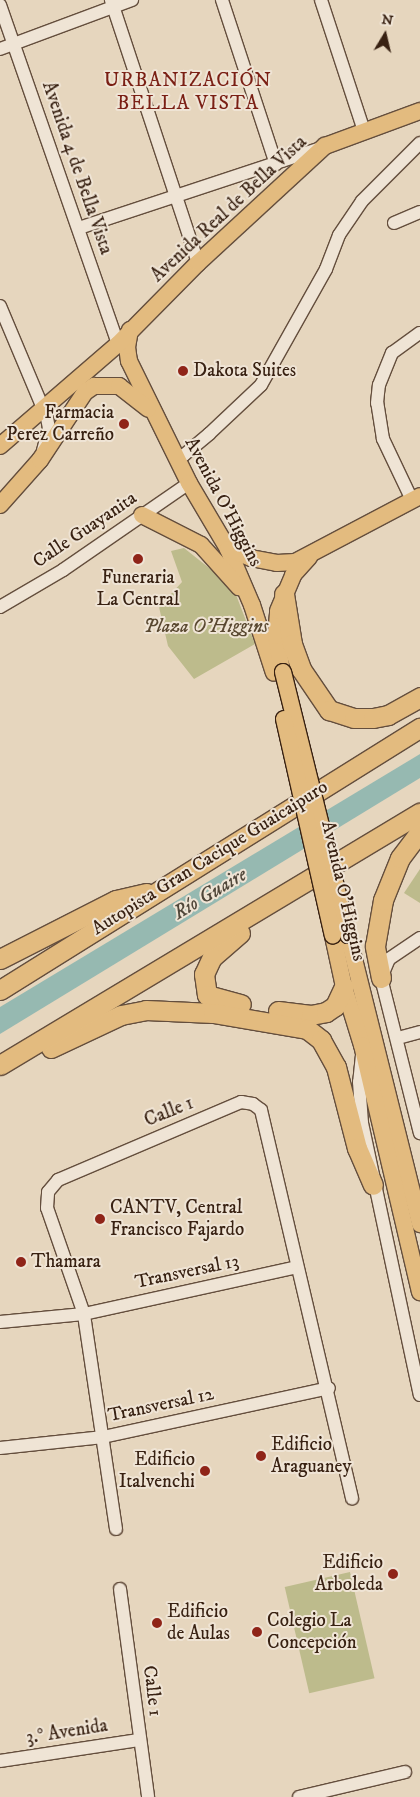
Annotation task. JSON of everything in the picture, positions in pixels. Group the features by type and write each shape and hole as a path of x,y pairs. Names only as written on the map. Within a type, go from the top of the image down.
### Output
{"highway":[{"path":"284,594 292,644 301,669 329,710 354,718 373,718 388,715 420,697"},
{"name":"Autopista Gran Cacique Guaicaipuro","path":"0,990 420,728"},
{"path":"8,1060 420,813"},
{"path":"381,978 375,946 383,900 400,858 420,831"},
{"path":"0,959 116,900 157,891"},
{"path":"276,901 212,957 204,974 207,995 215,1000 311,1015 335,1006 344,987"},
{"path":"8,1060 50,1048 121,1015 146,1010 213,1013 307,1029 321,1040 336,1067 357,1148 373,1185"}],"main road":[{"name":"Avenida Real de Bella Vista","path":"0,446 118,344 198,262 326,146 420,111"},
{"name":"Avenida O'Higgins","path":"130,330 126,354 189,483 228,549 278,672 340,936 420,1224"},
{"name":"Avenida O'Higgins","path":"40,460 85,392 94,386 119,386 154,414"},
{"path":"0,505 40,460"},
{"path":"228,549 251,558 277,563 295,562 416,498"},
{"path":"142,515 201,545 252,605"},
{"path":"278,672 275,629 284,594 300,565 313,554"},
{"name":"Avenida O'Higgins","path":"340,936 344,987 362,1045 420,1292"}],"street":[{"path":"0,49 112,3 132,0"},
{"path":"222,0 276,164"},
{"path":"321,0 364,131"},
{"path":"112,3 175,198 198,262"},
{"name":"Avenida 4 de Bella Vista","path":"0,5 118,344"},
{"path":"176,457 203,439 262,385 326,269 339,235 362,201 420,143"},
{"path":"79,228 175,198 326,146"},
{"path":"394,223 420,212"},
{"path":"0,306 49,428 40,460"},
{"path":"416,498 383,439 377,403 379,385 392,353 420,333"},
{"name":"Calle Guayanita","path":"0,607 64,570 189,483"},
{"path":"381,978 389,959 420,938"},
{"name":"Avenida O'Higgins","path":"381,978 398,1038 420,1133"},
{"path":"398,1038 420,1032"},
{"name":"Avenida O'Higgins","path":"362,1045 360,1098 373,1185 420,1395"},
{"name":"Calle 1","path":"116,1530 84,1314 47,1208 48,1192 58,1180 241,1102 253,1104 261,1110 297,1267 329,1388 352,1498"},
{"name":"Transversal 13","path":"0,1322 84,1314 297,1267"},
{"name":"Transversal 12","path":"0,1448 103,1437 329,1388"},
{"name":"Calle 1","path":"120,1589 148,1797"},
{"name":"3.° Avenida","path":"0,1761 139,1740"},
{"path":"299,1797 405,1772"}],"green space":[{"name":"Plaza O'Higgins","path":"184,548 233,587 255,644 194,679 168,646 159,607 182,582 171,551"},
{"path":"420,869 420,903 404,893"},
{"path":"350,1572 375,1678 309,1693 285,1587"}],"water":[{"name":"Río Guaire","path":"420,754 420,778 0,1034 0,1007"}],"place":[{"name":"Dakota Suites","path":"183,371"},
{"name":"Farmacia Perez Carreño","path":"124,424"},
{"name":"Funeraria La Central","path":"138,559"},
{"name":"CANTV, Central Francisco Fajardo","path":"100,1219"},
{"name":"Thamara","path":"21,1262"},
{"name":"Edificio Araguaney","path":"261,1456"},
{"name":"Edificio Italvenchi","path":"205,1471"},
{"name":"Edificio Arboleda","path":"393,1574"},
{"name":"Edificio de Aulas","path":"157,1623"},
{"name":"Colegio La Concepción","path":"257,1632"}],"district":[{"name":"URBANIZACIÓN BELLA VISTA","path":"188,92"}]}
